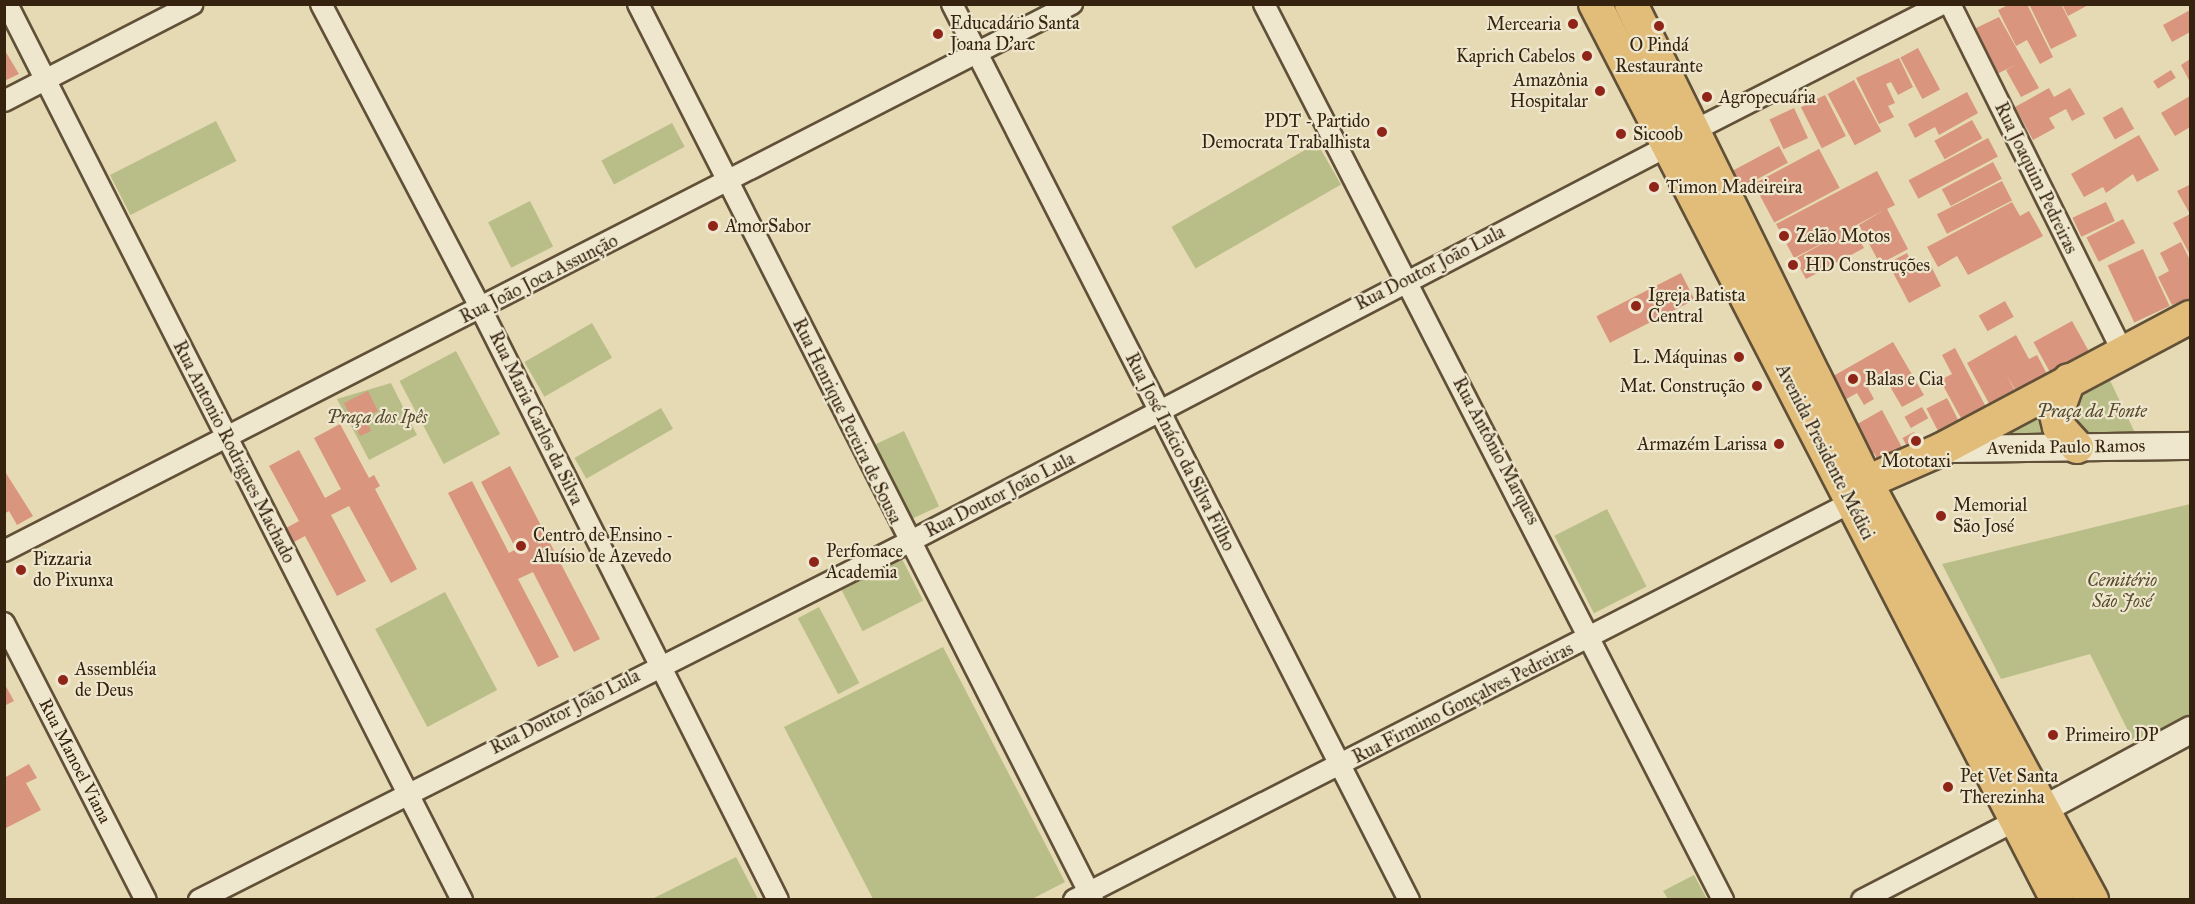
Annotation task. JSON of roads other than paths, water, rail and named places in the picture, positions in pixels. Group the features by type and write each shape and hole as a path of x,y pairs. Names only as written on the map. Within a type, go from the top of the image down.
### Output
{"main road":[{"name":"Avenida Presidente Médici","path":"1595,4 1668,146 1771,314"},
{"name":"Avenida Presidente Médici","path":"1631,4 1695,130 1771,314 1859,492 1967,726 2057,900"},
{"name":"Rua Firmino Gonçalves Pedreiras","path":"1859,492 2190,317"},
{"path":"2069,380 2056,415 2059,427 2077,447"},
{"name":"Avenida Presidente Médici","path":"1859,492 1995,711 2092,900"},
{"path":"1967,726 1995,711"}],"street":[{"name":"Rua Antonio Rodrigues Machado","path":"7,4 406,794 462,900"},
{"path":"4,100 193,4"},
{"name":"Rua Maria Carlos da Silva","path":"321,4 482,309 778,900"},
{"name":"Rua Henrique Pereira de Sousa","path":"638,4 1085,897"},
{"name":"Rua José Inácio da Silva Filho","path":"952,4 1409,900"},
{"name":"Rua João Joca Assunção","path":"4,551 482,309 1072,4"},
{"name":"Rua Antônio Marques","path":"1264,4 1593,637 1723,900"},
{"path":"1695,130 1942,4"},
{"name":"Rua Joaquim Pedreiras","path":"1950,4 2122,351"},
{"name":"Rua Doutor João Lula","path":"199,900 658,664 907,543 1160,413 1406,279 1668,146"},
{"name":"Avenida Paulo Ramos","path":"1942,449 2190,446"},
{"name":"Rua Firmino Gonçalves Pedreiras","path":"1085,897 1593,637 1859,492"},
{"name":"Rua Manoel Viana","path":"4,624 146,900"},
{"path":"2046,808 2190,730"},
{"path":"1862,900 2017,820"}],"place":[{"name":"Mercearia","path":"1573,24"},
{"name":"O Pindá Restaurante","path":"1659,26"},
{"name":"Educadário Santa Joana D’arc","path":"938,34"},
{"name":"Kaprich Cabelos","path":"1587,56"},
{"name":"Amazônia Hospitalar","path":"1600,91"},
{"name":"Agropecuária","path":"1707,97"},
{"name":"PDT - Partido Democrata Trabalhista","path":"1382,132"},
{"name":"Sicoob","path":"1621,134"},
{"name":"Timon Madeireira","path":"1654,187"},
{"name":"AmorSabor","path":"713,226"},
{"name":"Zelão Motos","path":"1784,236"},
{"name":"HD Construções","path":"1793,265"},
{"name":"Igreja Batista Central","path":"1636,306"},
{"name":"L. Máquinas","path":"1739,357"},
{"name":"Balas e Cia","path":"1853,379"},
{"name":"Mat. Construção","path":"1757,386"},
{"name":"Mototaxi","path":"1916,441"},
{"name":"Armazém Larissa","path":"1779,444"},
{"name":"Memorial São José","path":"1941,516"},
{"name":"Centro de Ensino - Aluísio de Azevedo","path":"521,546"},
{"name":"Perfomace Academia","path":"814,562"},
{"name":"Pizzaria do Pixunxa","path":"21,570"},
{"name":"Assembléia de Deus","path":"63,680"},
{"name":"Primeiro DP","path":"2053,735"},
{"name":"Pet Vet Santa Therezinha","path":"1948,787"}],"park label":[{"name":"Praça da Fonte","path":"2092,411"},
{"name":"Praça dos Ipês","path":"377,417"},
{"name":"Cemitério São José","path":"2122,591"}]}
